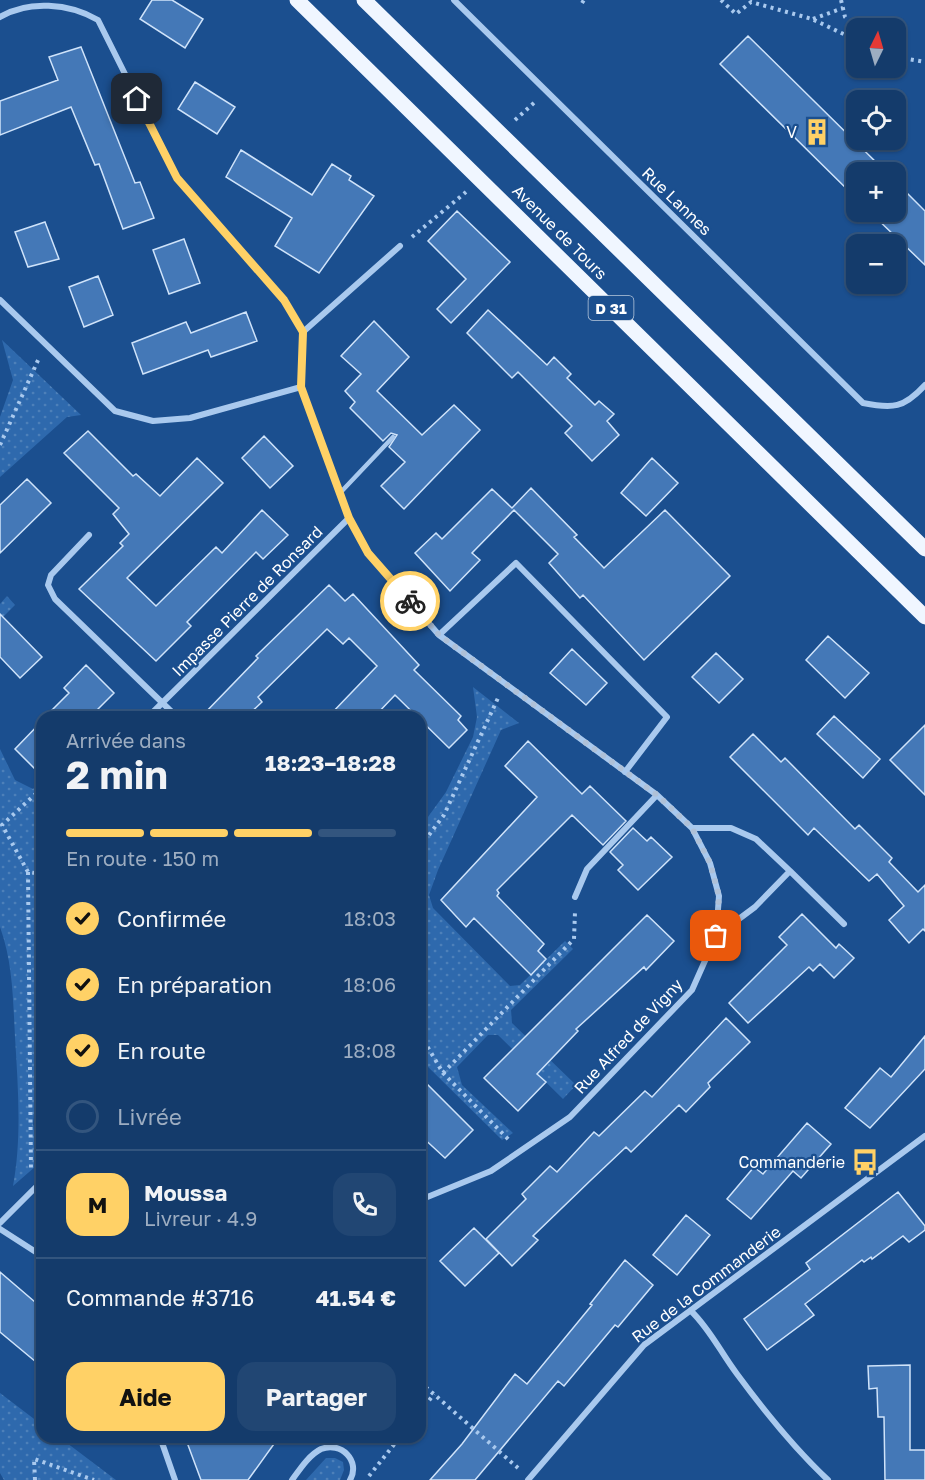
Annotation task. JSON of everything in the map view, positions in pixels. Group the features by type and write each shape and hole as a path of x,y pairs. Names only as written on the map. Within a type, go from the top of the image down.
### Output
{"main road":[{"name":"Avenue de Tours","path":"297,0 925,617"},
{"name":"Avenue de Tours","path":"364,0 499,135 925,549"}],"street":[{"name":"Rue Lannes","path":"454,0 863,403 888,408 911,400 925,385"},
{"path":"0,17 31,2 58,2 79,9 98,20 177,178 284,300 303,332 301,387 190,418 153,421 115,411 0,300"},
{"path":"303,332 400,246"},
{"name":"Rue Alfred de Vigny","path":"301,387 349,518 368,553 439,635 657,795 692,828 710,863 719,896 716,936 692,990 570,1117 490,1171 426,1198"},
{"name":"Impasse Pierre de Ronsard","path":"155,711 349,518"},
{"path":"90,535 51,575 48,585 55,599 171,711"},
{"path":"439,635 516,563 667,717 625,772"},
{"path":"575,897 587,869 657,795"},
{"path":"692,828 731,828 756,839 844,924"},
{"path":"716,936 755,907 790,872"},
{"name":"Rue de la Commanderie","path":"529,1479 644,1345 924,1138"},
{"path":"0,1223 36,1187"},
{"path":"0,1229 36,1252"},
{"path":"691,1311 704,1323 736,1373 794,1448 828,1480"},
{"path":"162,1443 175,1480"},
{"path":"292,1480 313,1454 324,1448 338,1447 347,1454 353,1466 351,1479"}],"lane":[{"path":"340,493 393,437"}],"path":[{"path":"722,0 736,14 752,1 812,19 846,35"},
{"path":"841,0 846,18"},
{"path":"812,19 843,8"},
{"path":"906,59 925,62"},
{"path":"499,135 546,93"},
{"path":"400,246 480,180"},
{"path":"0,445 45,345"},
{"path":"426,839 444,815 504,683"},
{"path":"32,1191 27,872 1,824 36,793"},
{"path":"27,872 36,873"},
{"path":"442,1073 574,939 575,897"},
{"path":"426,1045 442,1073 520,1151"},
{"path":"426,1387 529,1479"},
{"path":"426,1404 434,1394"},
{"path":"351,1479 368,1477 395,1443"},
{"path":"35,1480 34,1459 94,1480"}],"shaded area":[{"path":"2,340 81,415 67,417 0,477 0,417 13,380"},
{"path":"7,596 15,605 0,620 0,604"},
{"path":"473,687 519,723 501,730 438,870 429,895 433,908 510,986 520,985 565,941 573,949 511,1010 512,1023 576,1085 563,1099 498,1035 488,1035 457,1067 462,1085 513,1133 502,1140 426,1065 426,820 446,792 473,737 477,717"},
{"path":"0,749 15,780 33,789 36,786 36,1092 33,1124 36,1139 36,1166 13,1186 18,1150 18,1093 12,982 8,954 0,927"},
{"path":"0,1393 36,1420 36,1443 67,1443 116,1480 4,1480 0,1473"},
{"path":"326,1458 335,1458 343,1462 344,1470 340,1480 306,1480"}],"building":[{"path":"152,0 172,0 203,19 185,48 140,19"},
{"name":"V","path":"748,36 846,133 846,150 864,150 876,162 846,162 846,188 720,64"},
{"path":"81,47 135,183 140,182 154,218 123,229 99,164 95,165 71,107 0,135 0,101 58,80 49,57"},
{"path":"195,82 235,107 217,134 178,109"},
{"path":"241,150 312,195 332,164 351,176 349,180 374,196 319,273 275,246 292,218 226,177"},
{"path":"906,192 925,211 925,265 906,247 906,234 893,234 880,222 906,222"},
{"path":"457,211 510,262 451,323 437,309 466,279 428,241"},
{"path":"45,222 59,259 28,267 15,232"},
{"path":"184,239 200,283 169,294 153,250"},
{"path":"98,276 113,315 84,327 69,287"},
{"path":"488,310 547,365 554,357 571,374 567,378 595,405 599,401 614,414 607,421 619,435 592,461 565,433 572,426 518,372 512,378 467,333"},
{"path":"246,312 257,341 211,357 208,350 143,374 132,343 186,322 191,333"},
{"path":"374,321 409,357 377,391 422,435 454,405 480,430 404,509 381,486 405,462 389,447 397,435 391,433 383,441 350,408 355,402 345,391 361,374 341,356"},
{"path":"88,431 133,476 136,474 160,496 197,458 223,483 127,578 156,606 216,547 222,553 262,510 288,535 263,559 256,552 187,622 191,626 156,661 79,589 123,546 120,543 129,534 113,514 119,508 64,453"},
{"path":"264,436 293,466 270,488 242,458"},
{"path":"652,458 678,483 646,516 621,493"},
{"path":"27,479 51,503 0,553 0,505"},
{"path":"531,488 577,535 574,537 604,568 665,510 730,576 644,660 583,595 580,598 549,563 558,554 514,510 472,553 480,560 450,591 415,553 436,533 442,539 492,489 512,508"},
{"path":"329,585 345,601 353,594 419,665 414,670 461,716 458,720 467,730 449,748 426,725 426,711 411,711 395,695 380,711 334,711 377,666 349,638 343,644 327,629 258,697 262,702 252,711 207,711 258,658 256,656"},
{"path":"0,614 42,657 20,678 0,657"},
{"path":"828,636 869,673 845,698 806,660"},
{"path":"572,649 607,683 586,705 550,673"},
{"path":"716,653 743,679 719,703 692,677"},
{"path":"86,665 114,693 96,711 51,711 69,693 64,688"},
{"path":"834,716 880,759 863,778 817,734"},
{"path":"925,725 925,795 890,760"},
{"path":"36,727 36,770 15,749"},
{"path":"753,734 781,762 785,758 855,829 859,825 892,858 889,862 918,892 925,885 925,931 923,929 909,943 889,920 904,906 877,874 869,881 814,828 808,835 730,757"},
{"path":"528,741 582,794 590,786 626,821 603,845 572,815 497,890 499,893 497,896 544,944 538,951 546,959 531,975 474,918 466,927 441,900 537,797 505,766"},
{"path":"633,828 647,841 651,837 672,857 638,890 618,870 623,865 610,852"},
{"path":"802,914 836,948 839,944 854,958 834,978 820,964 813,971 809,967 748,1023 729,1003 787,945 779,937"},
{"path":"647,915 674,941 646,970 644,967 576,1029 578,1031 537,1074 546,1082 518,1111 484,1078"},
{"path":"726,1018 750,1042 708,1083 710,1087 686,1112 679,1105 631,1152 626,1147 533,1236 538,1240 512,1266 486,1239 526,1199 522,1194 550,1166 557,1172 594,1132 599,1136 645,1091 652,1097"},
{"path":"925,1036 925,1069 870,1128 845,1108 880,1068 891,1077"},
{"path":"426,1083 473,1130 445,1158 426,1141"},
{"path":"807,1123 831,1144 801,1178 793,1171 751,1219 727,1199 754,1167 763,1174"},
{"path":"898,1192 925,1226 925,1230 909,1242 903,1236 872,1259 871,1257 864,1262 862,1260 805,1304 814,1315 767,1350 744,1319 810,1269 806,1263"},
{"path":"686,1215 710,1235 677,1275 653,1255"},
{"path":"474,1228 499,1253 465,1286 440,1261"},
{"path":"625,1260 653,1285 618,1327 615,1325 564,1386 558,1381 475,1480 430,1480 462,1444 515,1374 527,1384 592,1305 590,1304"},
{"path":"0,1272 36,1303 36,1362 0,1332"},
{"path":"910,1365 910,1450 925,1450 925,1480 885,1480 884,1417 878,1417 877,1388 869,1389 868,1366"},
{"path":"187,1443 275,1443 248,1480 201,1480"}],"way so far":[{"path":"410,601 439,635 657,795 692,828 710,863 719,896 716,936"}],"place":[{"name":"V","path":"817,132"},
{"name":"Commanderie","path":"865,1162"}],"route":[{"path":"137,99 177,178 284,300 303,332 301,387 349,518 368,553 410,601"}]}
